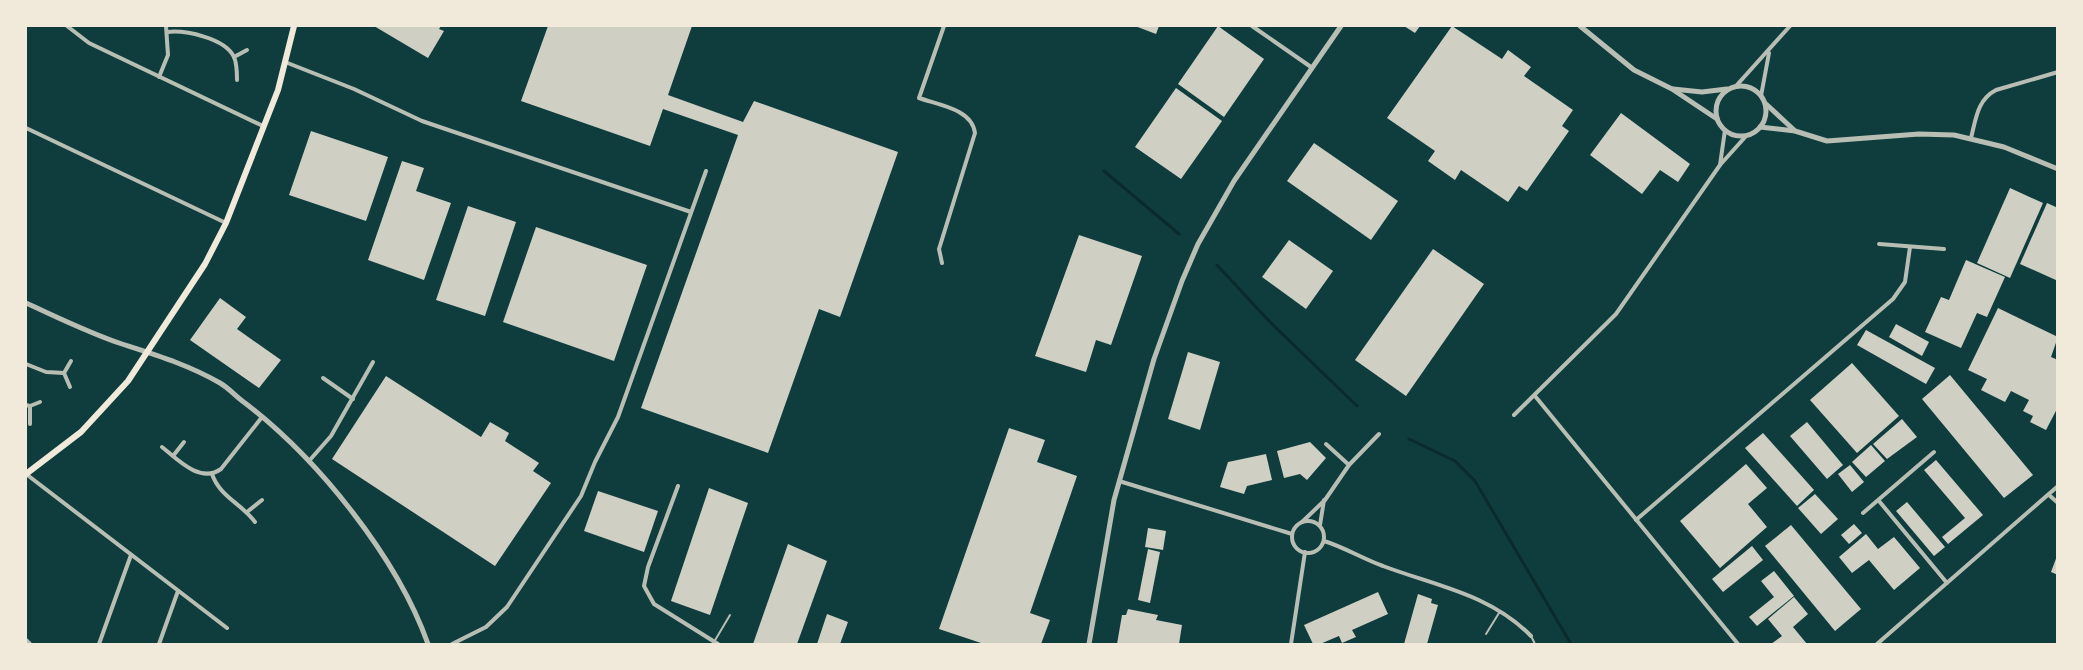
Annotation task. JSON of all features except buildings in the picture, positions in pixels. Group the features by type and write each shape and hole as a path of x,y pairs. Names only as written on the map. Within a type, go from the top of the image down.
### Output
{"main road":[{"path":"26,474 85,428 128,381 205,264 226,223 263,126 285,62 294,26"}],"street":[{"path":"67,26 89,43 263,126"},
{"path":"159,77 168,55 166,26"},
{"path":"942,263 939,254 940,245 975,133 974,124 965,114 919,98 944,26"},
{"path":"1252,26 1311,67"},
{"path":"1089,645 1102,563 1119,481 1163,331 1190,263 1234,181 1341,26"},
{"path":"1580,26 1634,70 1672,89 1717,119 1725,130 1738,136 1747,135"},
{"path":"1736,86 1790,26"},
{"path":"167,32 193,32 224,46 234,57 237,80"},
{"path":"234,57 247,51"},
{"path":"1761,96 1769,52"},
{"path":"285,62 354,89 422,121 691,212"},
{"path":"1971,138 1977,111 1988,95 1996,90 2058,72"},
{"path":"1672,89 1708,92 1736,86 1750,87 1795,131"},
{"path":"1717,119 1716,103 1727,89"},
{"path":"1514,415 1616,314 1720,165 1747,135 1760,127 1766,112 1765,103"},
{"path":"1760,127 1795,131 1827,141 1932,133 1971,138 2004,147 2058,169"},
{"path":"26,128 226,223"},
{"path":"1720,165 1725,130"},
{"path":"452,645 486,627 507,607 580,496 618,417 706,171"},
{"path":"1879,244 1944,249"},
{"path":"1636,520 1893,299 1905,282 1910,247"},
{"path":"26,303 113,341 147,351 218,382 262,417 309,461 366,533 405,594 428,645"},
{"path":"64,373 71,361"},
{"path":"309,461 328,441 373,362"},
{"path":"26,364 46,372 64,373"},
{"path":"64,373 70,387"},
{"path":"323,378 353,399"},
{"path":"1535,396 1738,645"},
{"path":"30,424 28,406 40,402"},
{"path":"162,447 192,470 213,474 221,469 262,417"},
{"path":"1292,534 1324,500 1349,465 1379,434"},
{"path":"173,456 184,442"},
{"path":"1326,444 1349,465"},
{"path":"1863,513 1934,452"},
{"path":"26,474 227,628"},
{"path":"213,474 219,490 248,512 255,522"},
{"path":"1119,481 1292,534"},
{"path":"678,486 648,567 644,586 654,604 716,643"},
{"path":"1877,645 2058,486"},
{"path":"2049,495 2058,503"},
{"path":"248,512 262,500"},
{"path":"1320,525 1324,500"},
{"path":"1879,501 1947,583"},
{"path":"1292,534 1294,544 1305,552 1318,549 1324,541 1324,532 1320,525 1311,521 1302,522"},
{"path":"1324,541 1381,566 1467,593 1501,610 1531,636"},
{"path":"1291,645 1305,552"},
{"path":"99,645 130,555"},
{"path":"159,645 178,591"},
{"path":"26,640 30,645"}],"lane":[{"path":"1485,634 1501,610"},
{"path":"716,643 730,615"},
{"path":"1531,636 1535,645"}],"waterway":[{"path":"1104,171 1179,234"},
{"path":"1217,265 1269,321 1357,406"},
{"path":"1409,439 1455,461 1475,481 1571,644"}]}
